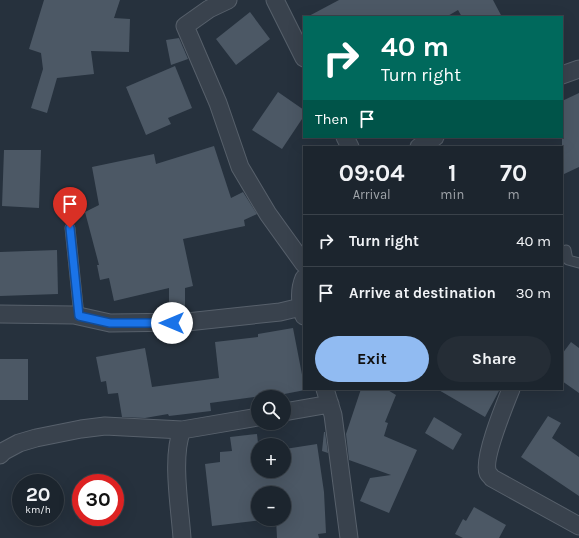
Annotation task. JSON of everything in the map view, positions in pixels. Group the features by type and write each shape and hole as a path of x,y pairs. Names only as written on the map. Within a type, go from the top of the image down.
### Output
{"street":[{"path":"228,0 209,10 185,26 218,103 240,167 268,214 303,263"},
{"path":"275,0 303,56"},
{"path":"563,75 579,69"},
{"path":"421,146 433,138"},
{"path":"0,314 59,314 79,316 110,323 187,322 280,312 303,312 301,286 303,281"},
{"path":"510,390 492,442 487,466 488,473 492,478 579,526"},
{"path":"291,409 327,396 333,415 349,538"},
{"path":"0,456 4,451 19,443 81,429 105,426 182,430 251,417"},
{"path":"182,430 178,440 177,468 182,538"}],"lane":[{"path":"70,228 79,316"},
{"path":"563,252 566,250 568,260 579,263"}],"building":[{"path":"44,0 120,0 114,18 130,19 129,52 91,51 94,74 57,78 47,113 31,108 43,69 41,53 29,49"},
{"path":"339,0 493,0 501,16 461,16 458,10 448,16 309,16"},
{"path":"250,12 270,39 236,65 216,39"},
{"path":"179,38 188,59 171,65 166,40"},
{"path":"175,66 192,108 168,118 171,124 146,135 126,87"},
{"path":"278,92 303,109 303,118 282,149 252,130"},
{"path":"579,93 579,167 563,175 562,138 563,101"},
{"path":"214,146 231,198 243,192 257,214 244,220 245,226 183,239 193,286 185,288 185,312 169,312 169,288 114,301 109,278 100,280 97,265 99,265 85,212 99,205 92,167 154,154 156,164"},
{"path":"4,150 41,150 39,208 2,206"},
{"path":"57,250 58,294 0,296 0,252"},
{"path":"293,328 303,380 303,390 305,390 291,393 291,390 251,390 251,397 210,403 211,411 169,416 168,414 145,418 122,417 118,393 108,394 106,381 101,382 96,357 145,348 152,387 219,378 215,342 258,337 258,334"},
{"path":"571,342 579,348 579,393 563,382 563,353"},
{"path":"0,359 28,359 28,400 0,400"},
{"path":"361,390 388,390 396,395 385,422 388,423 384,436 417,450 389,513 360,501 370,478 391,475 349,460 346,434"},
{"path":"439,390 499,390 485,417"},
{"path":"548,416 561,423 552,438 579,457 579,496 521,457"},
{"path":"434,417 462,434 453,450 425,433"},
{"path":"325,432 328,453 322,451"},
{"path":"257,434 257,438 251,438 251,478 291,478 291,448 317,444 324,492 326,533 318,534 319,538 277,538 276,526 291,526 291,486 251,486 251,521 212,526 205,464 220,462 220,452 232,451 230,437"},
{"path":"474,507 506,525 499,538 463,538 455,534 463,519 466,521"}],"route":[{"path":"70,228 79,316 110,323 172,323"}]}
